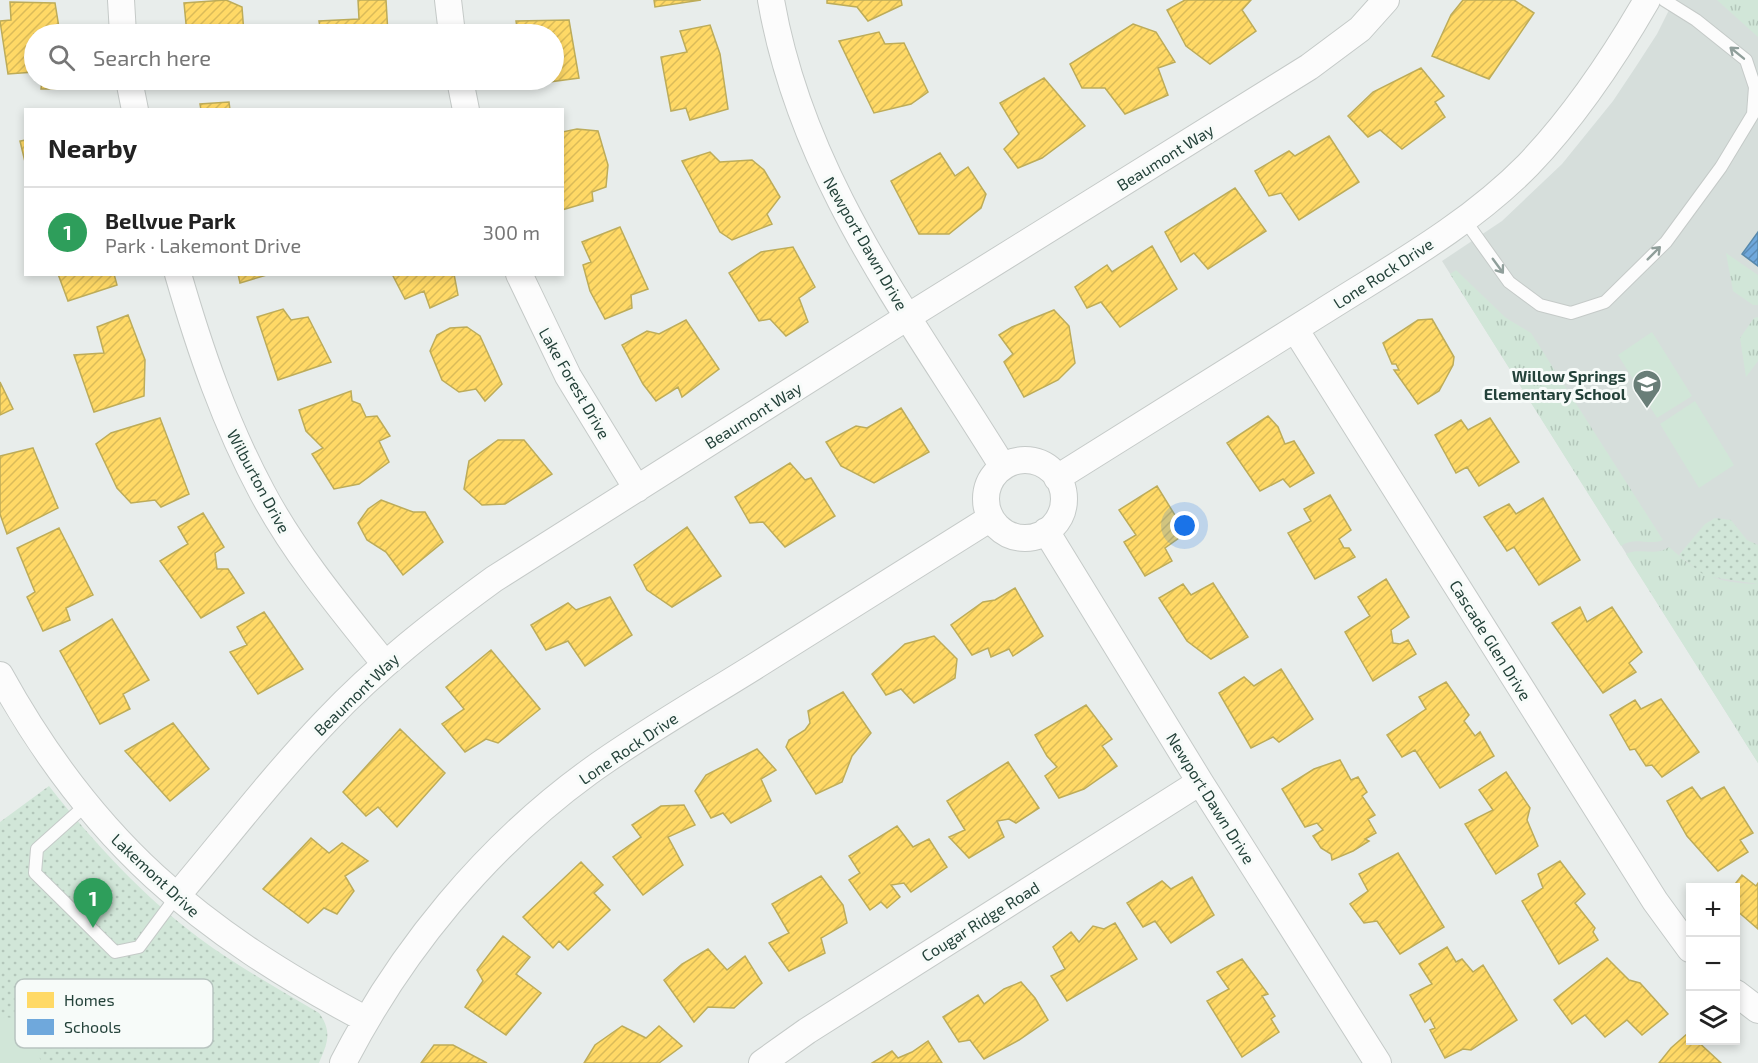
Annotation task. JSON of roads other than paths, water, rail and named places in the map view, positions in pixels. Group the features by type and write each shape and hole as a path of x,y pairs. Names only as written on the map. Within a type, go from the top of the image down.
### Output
{"street":[{"path":"121,0 122,24"},
{"path":"448,0 451,24"},
{"name":"Newport Dawn Drive","path":"771,0 790,86 823,169 861,241 1003,467"},
{"name":"Beaumont Way","path":"176,897 326,721 385,664 494,579 909,316 1309,67 1360,29 1386,0"},
{"name":"Lone Rock Drive","path":"1058,478 1432,242 1464,219 1504,186 1556,133 1609,63 1647,0"},
{"path":"131,90 135,108"},
{"path":"462,90 466,108"},
{"name":"Wilburton Drive","path":"179,276 204,361 220,403 263,494 319,580 385,664"},
{"name":"Lake Forest Drive","path":"520,276 568,376 638,489"},
{"name":"Cascade Glen Drive","path":"1295,329 1655,901 1686,944"},
{"path":"1015,461 1035,462 1045,465 1058,478 1063,489 1063,508 1054,525 1037,536 1016,537 997,527 987,509 987,488 997,471 1015,461"},
{"name":"Lone Rock Drive","path":"343,1063 365,1019 408,957 460,892 488,861 535,816 580,780 646,734 991,518"},
{"name":"Newport Dawn Drive","path":"1046,531 1200,782 1378,1063"},
{"name":"Lakemont Drive","path":"0,675 56,767 86,805 115,839 176,897 218,931 259,958 365,1019"},
{"name":"Cougar Ridge Road","path":"762,1063 817,1025 1200,782"},
{"path":"1740,996 1758,1010"}],"lane":[{"path":"1464,219 1509,282 1540,305 1570,313 1605,302 1666,242 1721,166 1753,114 1755,87 1746,60 1696,20 1664,0"},
{"path":"86,805 37,849 35,873 115,952 139,947 176,897"}],"place":[{"name":"Willow Springs Elementary School","path":"1647,410"},
{"name":"Bellvue Park","path":"93,928"}]}
